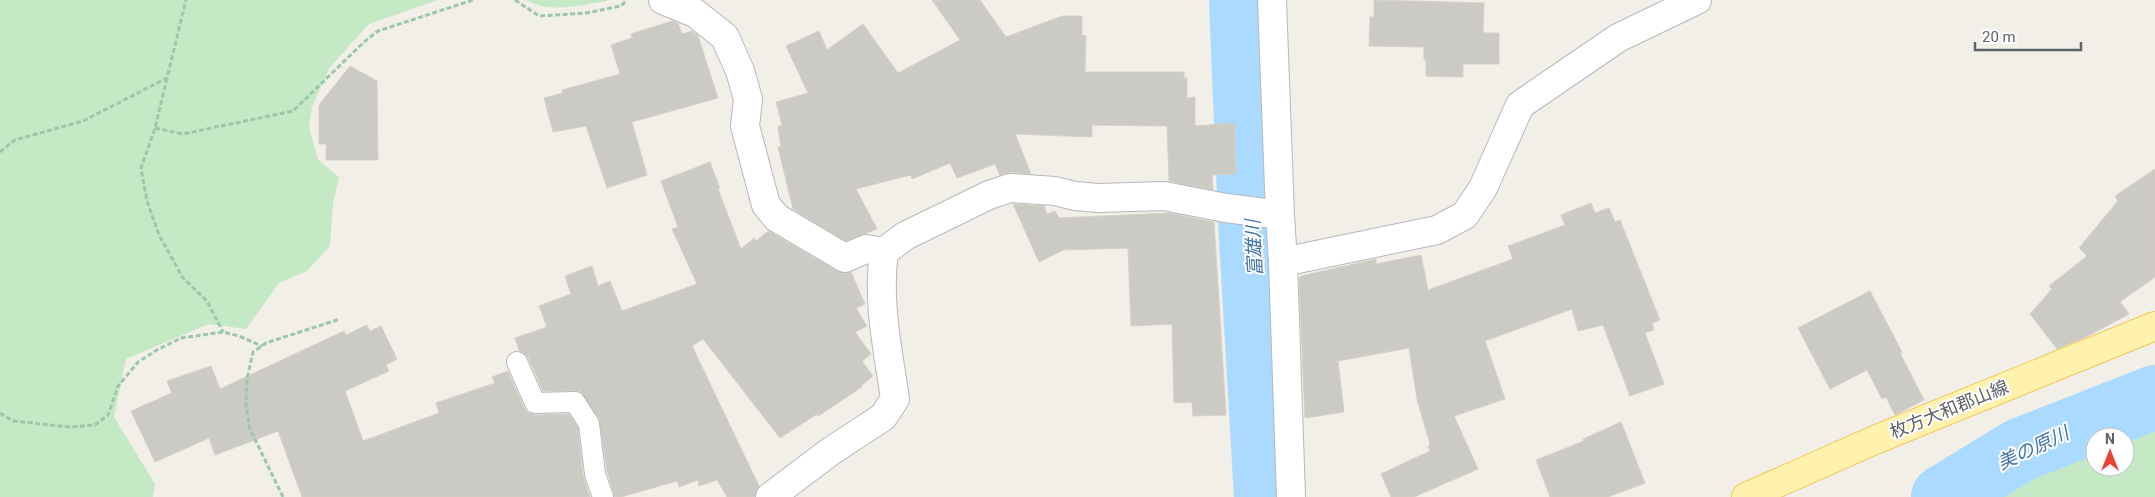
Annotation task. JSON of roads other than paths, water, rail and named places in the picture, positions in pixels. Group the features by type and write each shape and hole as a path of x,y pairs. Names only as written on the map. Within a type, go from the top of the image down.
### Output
{"main road":[{"name":"枚方大和郡山線","path":"1746,497 1877,439 2155,326"}],"street":[{"path":"663,0 695,13 725,37 740,71 748,99 745,126 766,205 777,218 845,258 866,250 884,252"},
{"path":"1272,0 1291,497"},
{"path":"1283,262 1437,230 1465,215 1483,188 1520,106 1618,38 1697,0"},
{"path":"770,497 831,451 883,417 895,399 883,327 880,276 884,252 905,236 989,195 1010,188 1054,191 1075,196 1098,198 1164,196 1226,208 1280,215"}],"lane":[{"path":"517,362 535,403 575,402 589,424 595,474 603,497"}],"waterway":[{"name":"富雄川","path":"1241,0 1250,221 1266,497"},
{"name":"美の原川","path":"1943,497 2020,450 2155,397"}]}
